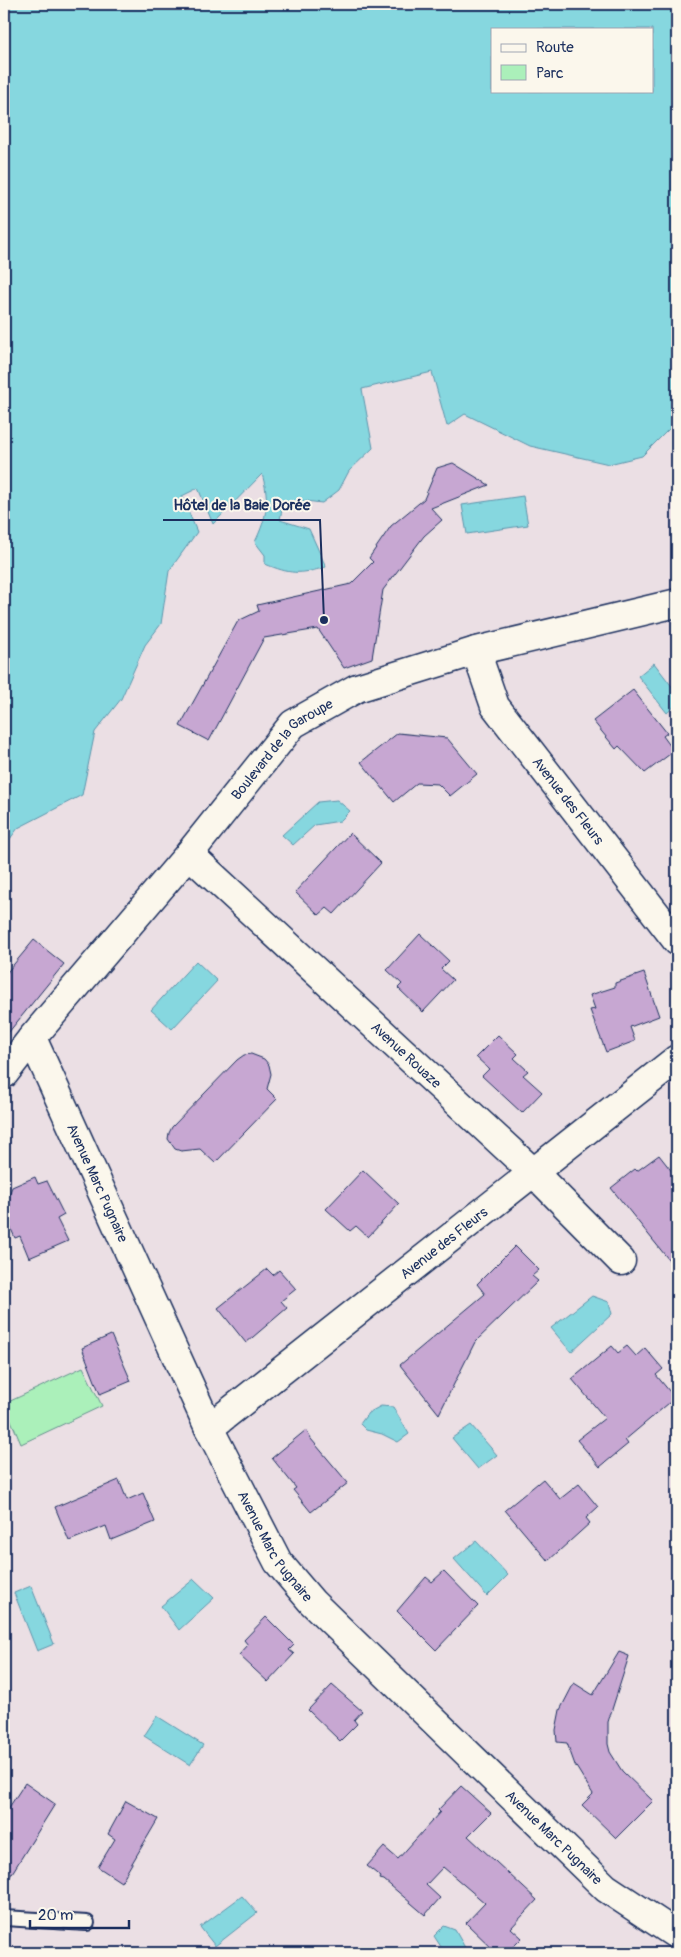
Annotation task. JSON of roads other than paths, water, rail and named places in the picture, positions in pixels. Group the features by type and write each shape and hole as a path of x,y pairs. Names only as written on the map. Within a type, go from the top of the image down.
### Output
{"street":[{"name":"Boulevard de la Garoupe","path":"4,1074 32,1038 189,854 293,724 357,688 476,651 677,603"},
{"name":"Avenue des Fleurs","path":"476,651 495,706 677,941"},
{"name":"Avenue Rouaze","path":"189,854 534,1173 621,1261"},
{"name":"Avenue Marc Pugnaire","path":"32,1038 209,1428 278,1562 312,1602 606,1888 677,1935"},
{"name":"Avenue des Fleurs","path":"209,1428 534,1173 677,1058"}],"lane":[{"path":"4,1918 87,1923"}],"water":[{"path":"4,4 665,4 677,12 677,416 670,428 642,456 609,464 530,446 465,414 447,426 432,372 362,389 373,448 349,471 339,490 322,503 297,500 282,509 280,520 309,529 326,567 309,571 281,570 265,564 265,555 255,542 265,517 266,509 266,492 262,474 213,524 198,488 182,496 197,532 169,571 161,624 145,645 121,699 95,732 82,795 18,828 4,847"},
{"path":"523,496 528,525 467,534 462,505"},
{"path":"654,663 677,693 677,704 667,713 638,676"},
{"path":"337,800 350,811 340,821 315,825 293,845 282,835 318,802"},
{"path":"196,961 217,981 172,1029 151,1010"},
{"path":"592,1296 609,1302 612,1314 571,1352 551,1328"},
{"path":"381,1406 393,1407 409,1434 398,1442 382,1434 366,1430 360,1424 368,1413"},
{"path":"471,1425 497,1455 478,1469 452,1438"},
{"path":"476,1541 508,1575 487,1596 454,1559"},
{"path":"194,1579 214,1598 179,1630 161,1606"},
{"path":"31,1586 54,1644 37,1651 14,1593"},
{"path":"157,1716 203,1745 190,1765 144,1736"},
{"path":"242,1896 257,1913 215,1946 200,1927"},
{"path":"444,1926 455,1930 468,1953 445,1953 434,1936"}],"place":[{"name":"Hôtel de la Baie Dorée","path":"324,620"}]}
